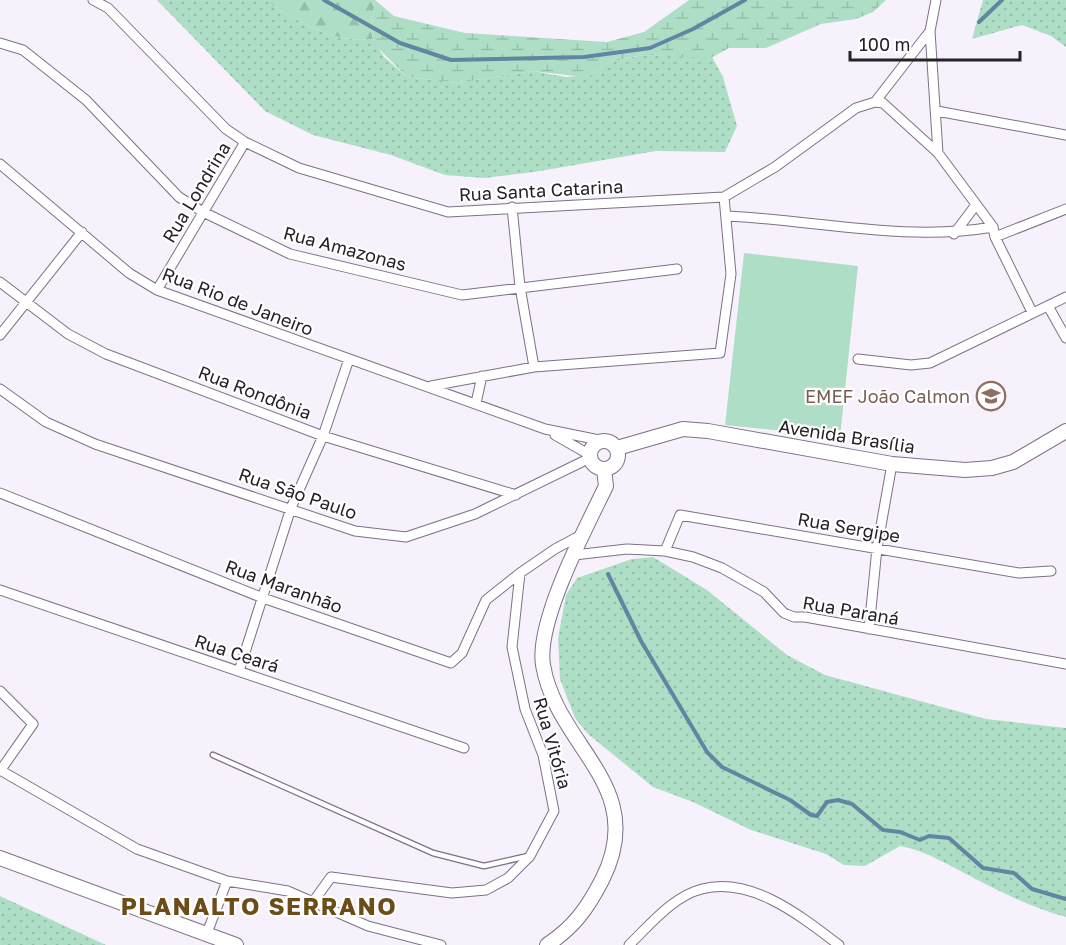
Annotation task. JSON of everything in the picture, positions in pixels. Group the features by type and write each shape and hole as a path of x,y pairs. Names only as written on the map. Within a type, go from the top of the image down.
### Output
{"street":[{"name":"Rua Santa Catarina","path":"93,0 108,8 226,129 245,142 299,168 448,212 724,197"},
{"path":"936,0 930,31 938,153"},
{"path":"875,102 930,31"},
{"name":"Rua Amazonas","path":"0,43 23,50 86,100 179,197 203,213 290,254 462,295 677,269"},
{"path":"1032,312 994,232 938,153 882,103 875,102 856,108 775,167 724,197 727,216 868,230 954,234 994,232 1066,209"},
{"path":"937,111 1066,135"},
{"name":"Rua Londrina","path":"157,290 245,142"},
{"name":"Rua Rio de Janeiro","path":"0,164 129,273 157,290 545,429 603,441"},
{"path":"954,234 975,206"},
{"path":"512,207 520,287 534,367"},
{"name":"Rua Rio de Janeiro","path":"430,386 534,367 720,352 731,273 727,216"},
{"path":"0,335 82,232"},
{"name":"Rua Rondônia","path":"0,282 68,334 106,354 323,436 516,495"},
{"path":"858,359 911,365 930,363 1066,297"},
{"path":"1048,306 1066,338"},
{"path":"239,670 291,508 323,436 349,360"},
{"path":"476,403 482,376"},
{"name":"Rua São Paulo","path":"0,389 46,422 95,444 355,531 406,537 475,514 590,457"},
{"name":"Rua Rio de Janeiro","path":"545,429 590,457"},
{"name":"Avenida Brasília","path":"617,448 683,429 708,431 892,464 965,470 992,468 1013,462 1066,431"},
{"path":"603,441 611,442 617,448 616,463 604,469 595,466 590,457 594,445 603,441"},
{"path":"869,630 877,548 892,464"},
{"path":"547,945 569,930 591,901 610,865 616,835 614,808 608,788 554,705 542,663 547,620 606,486 604,469"},
{"name":"Rua Maranhão","path":"0,493 263,598 451,663 462,653 486,600 519,573"},
{"name":"Rua Sergipe","path":"665,551 680,515 1019,573 1051,571"},
{"path":"519,573 583,534"},
{"name":"Rua Paraná","path":"574,555 627,549 665,551 722,568 764,592 784,613 794,617 805,617 1066,664"},
{"name":"Rua Vitória","path":"313,902 331,877 452,893 486,890 508,878 530,856 554,811 543,755 525,709 512,647 519,573"},
{"name":"Rua Ceará","path":"0,590 46,608 239,670 464,748"},
{"path":"0,691 33,724 0,770 137,849 227,881 288,891 368,926 441,945"},
{"path":"0,858 236,945"},
{"path":"207,933 227,881"},
{"path":"629,945 680,900 701,889 724,886 753,892 798,914 839,945"}],"lane":[{"path":"213,754 434,853 484,866 530,856"}],"green space":[{"path":"157,0 270,0 273,6 334,36 360,40 373,39 384,57 407,77 458,83 533,71 566,77 591,75 610,62 642,55 712,57 723,77 737,126 725,152 656,151 534,172 484,178 445,175 391,155 313,135 265,111"},
{"path":"270,0 375,0 371,30 373,39 360,40 334,36 273,6"},
{"path":"375,0 394,16 465,33 607,42 644,32 689,0 886,0 873,12 856,19 821,24 766,48 729,48 711,58 642,55 610,62 591,75 583,77 533,71 458,83 407,77 375,45 371,30"},
{"path":"983,0 1066,0 1066,47 1051,36 1022,25 972,39"},
{"path":"744,253 858,266 840,437 725,425"},
{"path":"653,557 707,590 787,655 825,675 986,719 1066,728 1066,917 1018,900 937,859 910,848 900,846 865,866 844,865 826,854 751,830 693,802 653,787 588,734 575,718 560,679 558,638 566,595 577,578 632,559"},
{"path":"0,896 106,945 0,945"}],"waterway":[{"path":"324,0 400,43 451,60 584,57 650,48 693,29 745,0"},
{"path":"979,22 1002,0"},
{"path":"608,574 641,641 707,752 722,767 790,800 811,815 817,816 827,802 838,800 852,804 883,830 900,832 920,840 929,836 949,838 983,868 1014,873 1032,889 1066,899"}],"place":[{"name":"EMEF João Calmon","path":"991,396"}],"district":[{"name":"PLANALTO SERRANO","path":"259,905"}]}
